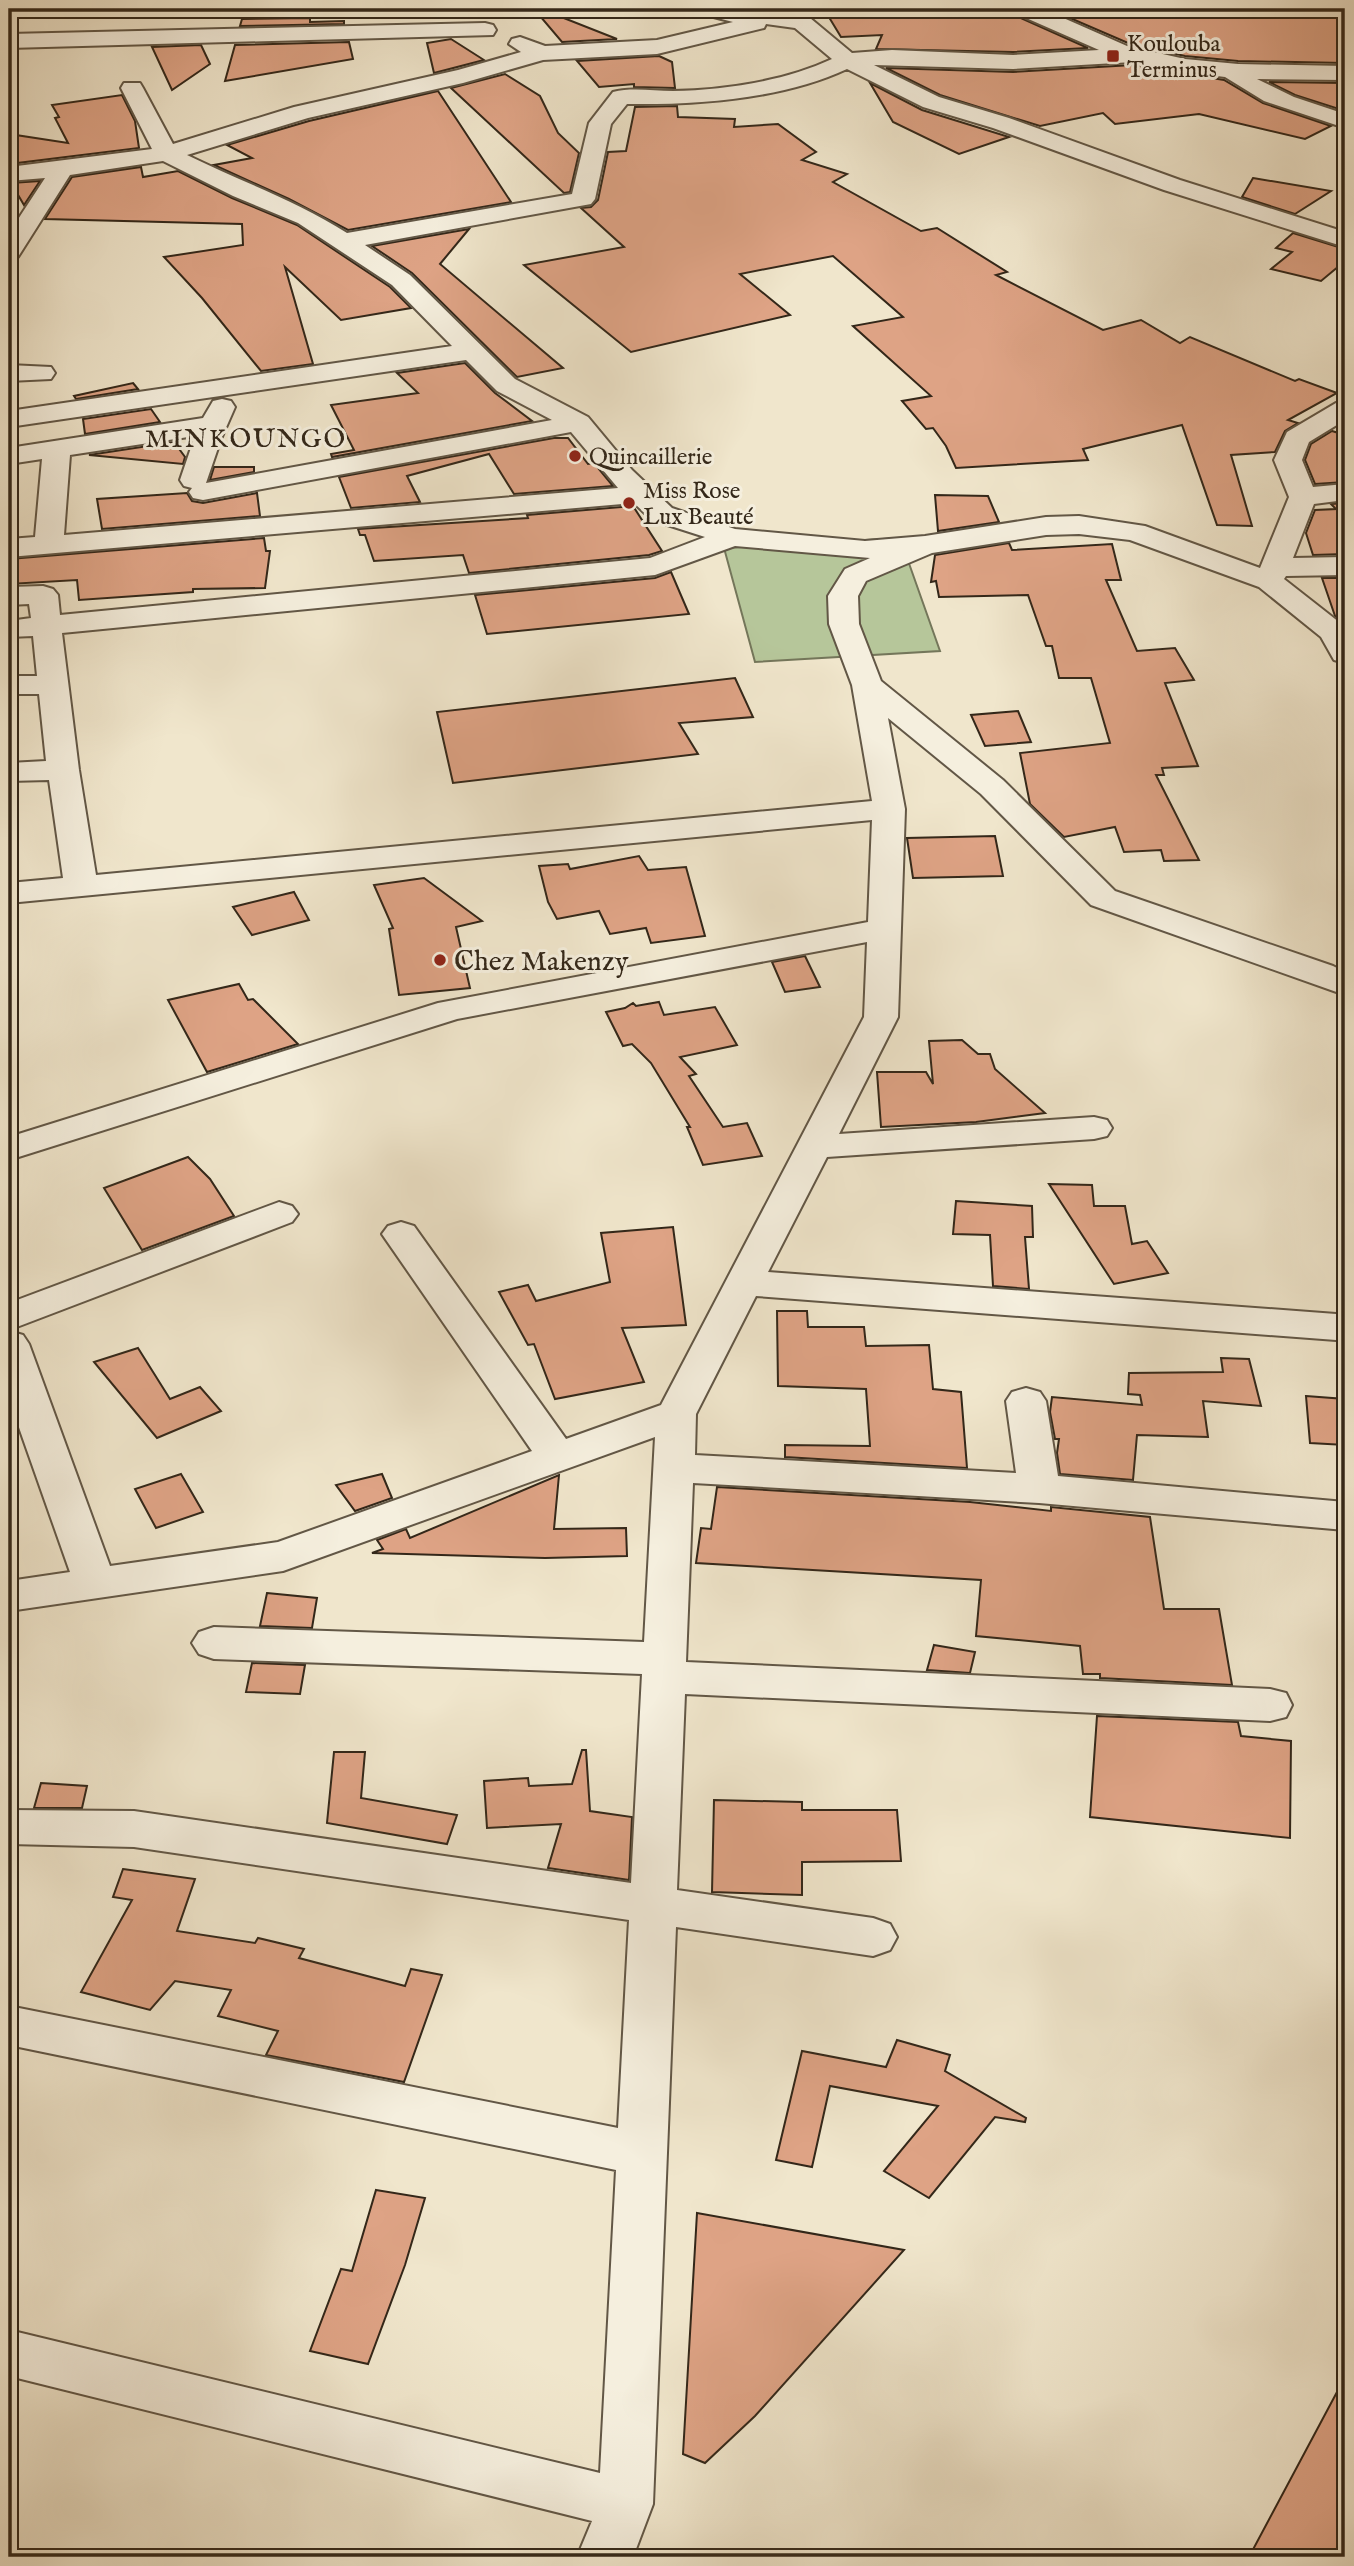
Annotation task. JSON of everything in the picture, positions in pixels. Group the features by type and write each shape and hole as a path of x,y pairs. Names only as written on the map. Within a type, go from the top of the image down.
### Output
{"street":[{"path":"448,9 485,30 542,52"},
{"path":"710,9 735,16 779,18 802,23 847,60 931,102 1000,123 1172,185 1345,240"},
{"path":"9,174 166,154 302,112 463,76 542,52 657,47 779,18 805,9"},
{"path":"1025,9 1081,36 1133,55 1193,67 1345,73"},
{"path":"9,41 485,30"},
{"path":"342,241 583,200 600,123 657,47"},
{"path":"633,80 674,98 746,91 824,71 847,60 892,57 1013,62 1133,55"},
{"path":"1230,69 1252,88 1269,96 1345,121"},
{"path":"132,88 166,154 241,191 307,218 401,280 506,385 578,423 622,476 662,514 732,537 865,550 925,545 1046,526 1079,525 1135,533 1272,574 1345,566"},
{"path":"9,253 62,169"},
{"path":"9,419 472,351"},
{"path":"9,373 41,373"},
{"path":"232,386 213,425 198,486 578,423"},
{"path":"1272,574 1303,497 1288,460 1297,438 1345,410"},
{"path":"9,457 213,425"},
{"path":"49,545 57,449"},
{"path":"1303,497 1345,492"},
{"path":"9,548 641,494"},
{"path":"11,629 655,566 732,537"},
{"path":"605,2557 626,2504 676,1414 881,1017 889,809 867,685 844,624 843,596 855,575 925,545"},
{"path":"1272,574 1334,632 1345,654"},
{"path":"9,596 43,595 63,770 81,886"},
{"path":"9,684 53,685"},
{"path":"867,685 992,788 1103,898 1321,973 1345,985"},
{"path":"9,772 63,770"},
{"path":"9,893 889,809"},
{"path":"9,1149 450,1010 884,929"},
{"path":"814,1147 1094,1128"},
{"path":"9,1317 279,1214"},
{"path":"401,1234 557,1457"},
{"path":"744,1283 1336,1327"},
{"path":"9,1344 96,1585"},
{"path":"1026,1401 1039,1489"},
{"path":"9,1596 283,1556 676,1414"},
{"path":"674,1468 1039,1489 1345,1516"},
{"path":"215,1643 1270,1705"},
{"path":"9,1826 134,1829 873,1937"},
{"path":"9,2025 642,2154"},
{"path":"9,2353 626,2504"}],"green space":[{"path":"900,538 940,651 755,662 724,548"}],"building":[{"path":"534,9 541,9 617,39 562,42"},
{"path":"824,9 1011,9 1016,16 1088,48 1013,52 876,49 882,35 841,37"},
{"path":"1049,9 1345,9 1345,63 1238,61 1185,56 1128,43"},
{"path":"310,18 310,22 344,21 344,24 240,26 242,19"},
{"path":"451,39 484,60 434,73 427,43"},
{"path":"349,42 353,59 225,81 235,45"},
{"path":"201,45 210,64 172,90 152,47"},
{"path":"659,56 672,62 675,88 634,87 634,84 599,87 577,61"},
{"path":"1133,65 1224,80 1263,103 1331,126 1305,139 1199,114 1115,124 1103,113 1040,126 940,95 886,68 1013,72"},
{"path":"505,74 540,96 558,133 579,153 570,192 564,193 451,88"},
{"path":"1269,82 1345,83 1345,111 1295,95"},
{"path":"870,83 922,110 1009,137 959,154 893,122"},
{"path":"438,91 511,202 348,230 289,199 214,165 252,158 227,145 309,121"},
{"path":"122,95 135,121 139,148 9,164 9,134 68,143 55,118 59,117 52,105"},
{"path":"677,106 678,117 735,119 734,127 778,124 816,152 802,160 847,174 833,182 921,231 937,228 1007,272 996,275 1103,330 1141,320 1180,343 1190,337 1295,381 1299,379 1337,393 1288,420 1298,423 1285,431 1275,452 1231,455 1252,526 1217,525 1182,425 1083,449 1088,460 956,468 946,446 933,428 926,429 902,401 931,396 853,326 903,317 833,256 740,274 790,315 631,352 524,265 624,247 581,208 591,207 598,200 608,152 626,151 635,107"},
{"path":"141,167 143,177 178,171 232,198 297,225 390,287 411,308 341,320 285,267 313,364 261,371 202,298 164,257 243,245 242,224 45,219 72,177"},
{"path":"1253,178 1331,191 1295,214 1242,197"},
{"path":"40,181 24,205 11,183"},
{"path":"469,229 440,264 563,368 517,377 412,273 372,246"},
{"path":"1293,233 1345,249 1345,261 1321,281 1271,269 1292,252 1276,248"},
{"path":"465,363 495,393 532,421 332,457 331,454 354,450 331,405 418,393 397,373"},
{"path":"133,383 138,389 76,399 74,396"},
{"path":"151,409 160,422 85,434 83,419"},
{"path":"1332,431 1345,435 1345,482 1315,484 1305,460 1311,444"},
{"path":"554,438 568,438 588,464 594,463 613,486 514,494 489,454 407,476 420,502 351,508 339,477"},
{"path":"174,442 185,457 183,464 89,455"},
{"path":"214,467 254,467 254,472 210,480"},
{"path":"187,493 192,501 203,503 257,493 260,516 102,529 97,499"},
{"path":"935,495 988,496 999,522 938,531"},
{"path":"1345,503 1345,554 1313,555 1306,533 1315,510 1336,509 1331,504"},
{"path":"633,506 662,551 649,555 469,573 463,555 374,561 365,535 360,535 358,529 528,518 527,515"},
{"path":"264,538 266,551 270,551 265,588 193,589 193,592 79,600 77,580 9,584 9,559"},
{"path":"1009,543 1012,550 1112,544 1121,580 1106,580 1137,651 1175,648 1194,680 1165,683 1198,766 1162,768 1164,775 1156,775 1199,860 1164,861 1161,850 1124,852 1115,827 1064,837 1030,804 1020,753 1110,743 1091,678 1059,678 1052,646 1046,646 1028,595 939,597 936,581 931,582 935,555"},
{"path":"671,572 689,614 487,634 475,595 655,578"},
{"path":"1322,578 1345,578 1345,624 1335,616"},
{"path":"735,678 753,717 679,723 698,754 453,783 437,712"},
{"path":"1018,711 1031,742 985,746 971,715"},
{"path":"995,836 1003,876 913,878 907,838"},
{"path":"639,856 648,870 686,867 705,936 651,943 646,928 610,934 599,911 557,919 548,902 539,866 568,864 570,869"},
{"path":"424,878 482,921 456,927 470,988 399,995 389,929 393,928 374,885"},
{"path":"294,892 309,920 252,935 233,907"},
{"path":"805,956 820,987 785,992 772,962"},
{"path":"239,984 248,1000 253,999 298,1044 207,1072 168,1000"},
{"path":"659,1002 664,1015 715,1007 737,1045 680,1057 696,1074 689,1076 723,1127 747,1123 762,1156 703,1165 687,1127 690,1127 651,1063 632,1044 623,1046 606,1012 625,1008 633,1003 636,1006"},
{"path":"962,1040 978,1054 990,1054 995,1069 1045,1113 976,1122 881,1127 877,1072 926,1072 933,1084 929,1041"},
{"path":"188,1157 210,1179 234,1216 142,1250 104,1188"},
{"path":"1049,1184 1092,1185 1094,1206 1125,1206 1132,1244 1147,1241 1168,1273 1114,1284"},
{"path":"956,1201 1032,1206 1033,1237 1025,1237 1029,1289 993,1286 990,1235 953,1234"},
{"path":"673,1227 686,1325 622,1328 644,1382 555,1399 534,1344 528,1345 499,1292 528,1285 536,1301 610,1282 601,1233"},
{"path":"777,1311 807,1311 808,1327 864,1327 866,1346 929,1345 933,1389 961,1392 967,1468 785,1457 785,1445 870,1446 866,1389 778,1386"},
{"path":"138,1348 170,1399 200,1387 221,1411 157,1438 94,1362"},
{"path":"1221,1358 1249,1359 1261,1406 1203,1401 1208,1437 1137,1435 1133,1480 1060,1474 1057,1453 1059,1439 1055,1439 1050,1412 1052,1397 1142,1405 1140,1395 1128,1394 1129,1373 1223,1372"},
{"path":"1306,1396 1345,1399 1345,1445 1310,1443"},
{"path":"181,1474 203,1512 156,1528 135,1489"},
{"path":"382,1474 392,1498 355,1511 336,1485"},
{"path":"559,1475 554,1529 626,1528 627,1556 545,1558 372,1553 383,1549 377,1540 406,1529 410,1538"},
{"path":"717,1487 970,1502 1051,1511 1051,1507 1150,1517 1164,1609 1219,1609 1232,1685 1100,1678 1100,1674 1083,1674 1080,1646 976,1636 981,1580 696,1563 701,1528 711,1529"},
{"path":"267,1593 317,1598 312,1628 260,1626"},
{"path":"934,1645 975,1652 970,1673 927,1670"},
{"path":"252,1663 305,1665 300,1694 246,1692"},
{"path":"1097,1716 1238,1722 1241,1736 1291,1741 1290,1838 1090,1817"},
{"path":"582,1750 586,1750 590,1811 632,1817 629,1880 548,1868 561,1824 487,1828 484,1781 528,1778 529,1786 572,1784"},
{"path":"334,1752 365,1752 361,1798 457,1815 447,1844 327,1823"},
{"path":"41,1783 87,1786 82,1808 34,1808"},
{"path":"714,1800 802,1802 802,1810 897,1810 901,1861 802,1862 802,1895 712,1892"},
{"path":"123,1869 195,1879 177,1931 255,1943 258,1938 304,1949 299,1958 405,1986 411,1969 442,1975 404,2082 266,2055 278,2031 218,2016 231,1990 175,1981 150,2010 81,1992 132,1900 113,1897"},
{"path":"897,2040 950,2055 945,2071 1026,2118 1025,2122 995,2117 929,2198 884,2171 938,2106 830,2086 812,2167 776,2160 802,2051 886,2067"},
{"path":"376,2190 425,2198 405,2265 368,2364 310,2351 341,2269 352,2271"},
{"path":"697,2213 904,2250 755,2416 705,2463 683,2454"},
{"path":"1345,2377 1345,2557 1249,2557"}],"place":[{"name":"Koulouba Terminus","path":"1113,56"},
{"name":"Quincaillerie","path":"575,456"},
{"name":"Miss Rose Lux Beauté","path":"629,503"},
{"name":"Chez Makenzy","path":"440,960"}],"district":[{"name":"MINKOUNGO","path":"246,438"}]}
